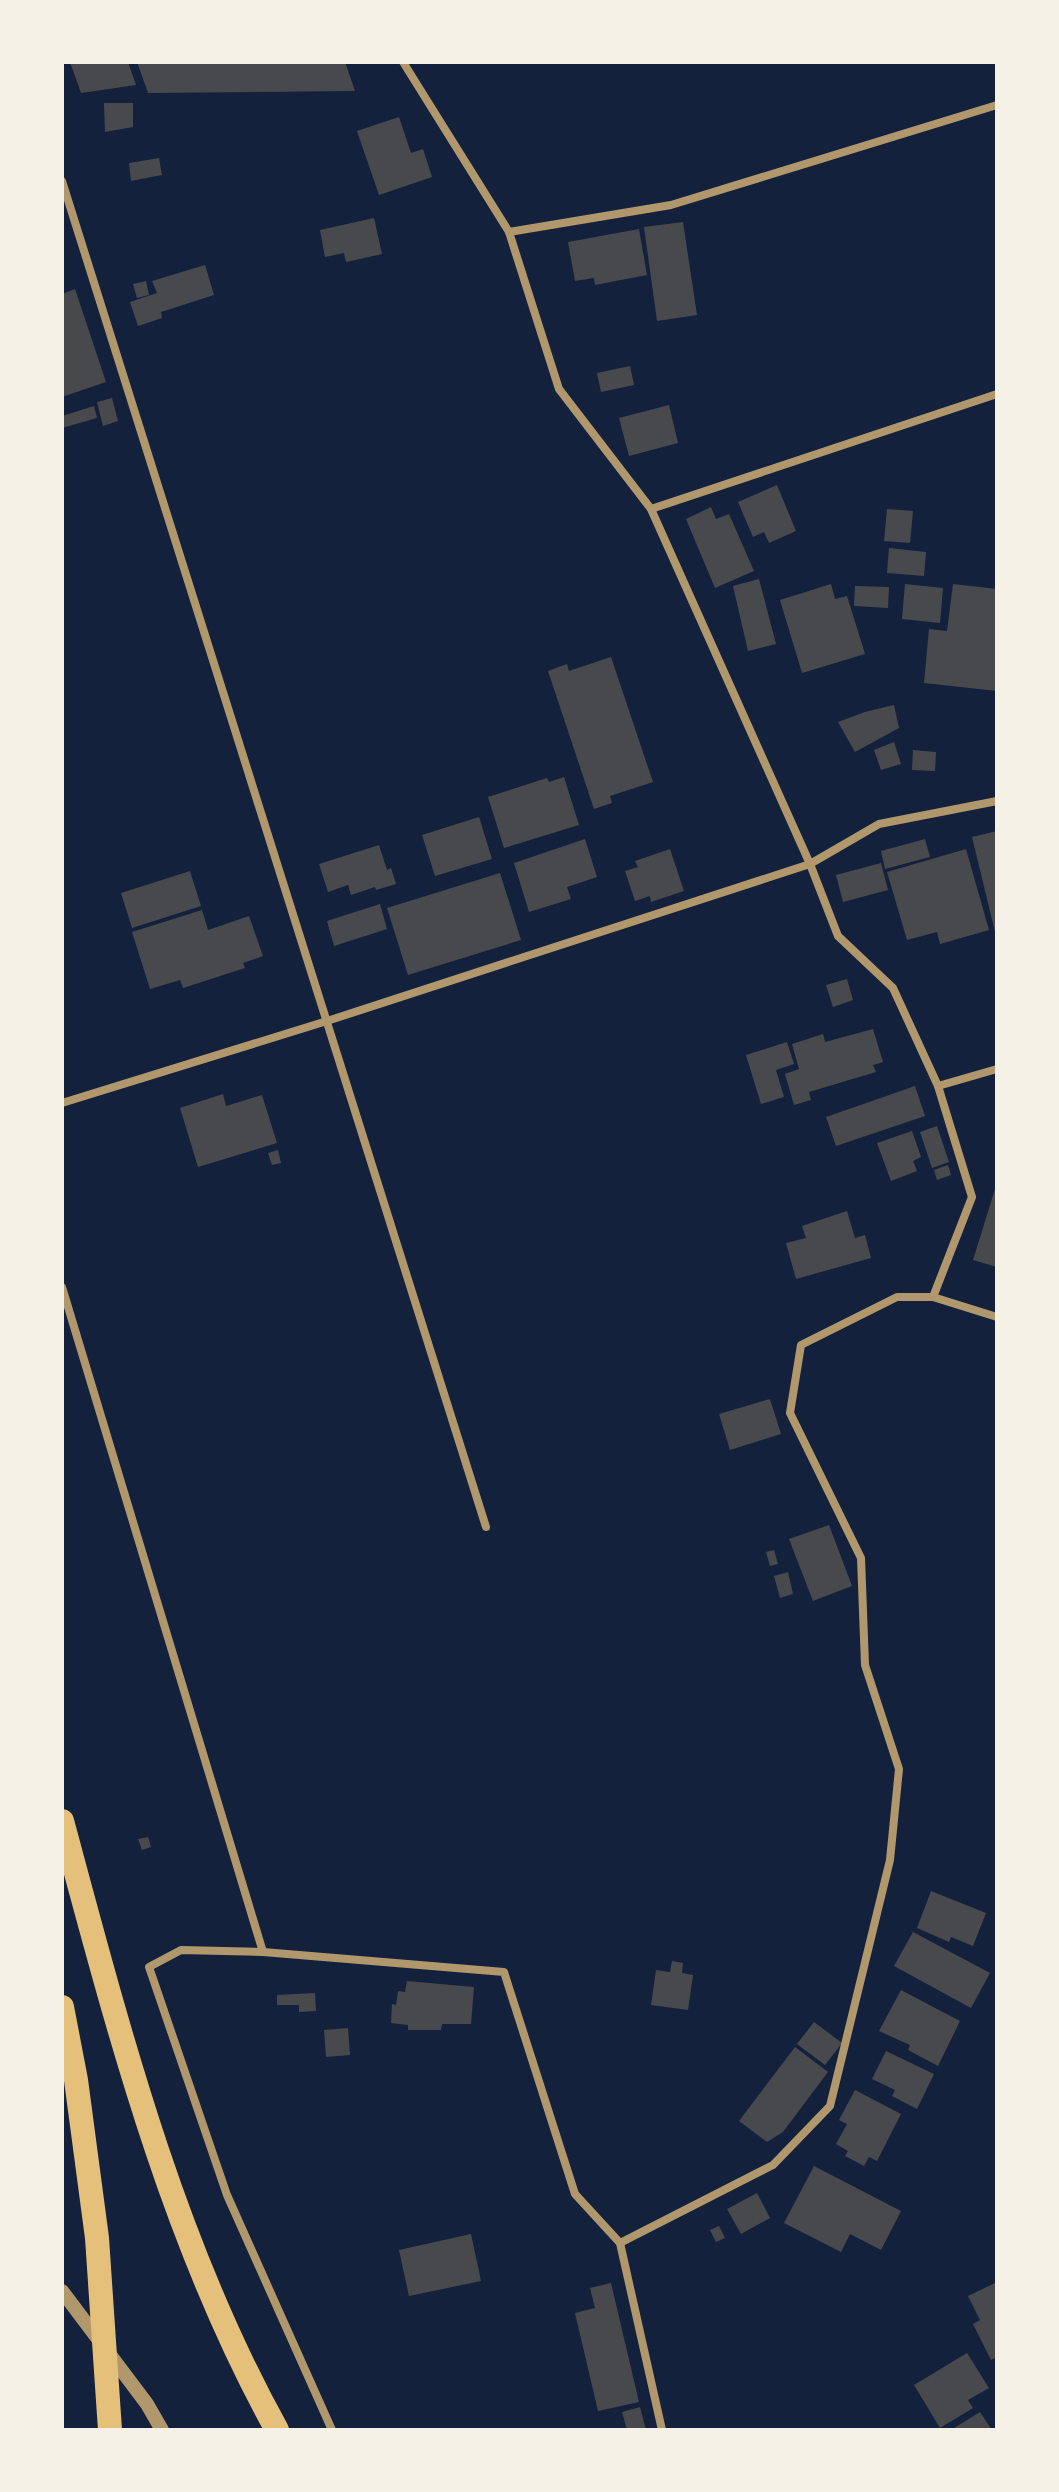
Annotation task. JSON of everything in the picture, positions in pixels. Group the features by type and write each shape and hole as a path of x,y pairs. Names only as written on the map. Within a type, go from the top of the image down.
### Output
{"highway":[{"path":"62,1821 113,2009 181,2218 243,2369 277,2430"},
{"path":"62,2007 76,2080 97,2238 110,2430"}],"street":[{"path":"403,62 509,232 559,389 651,509 810,864 838,936 893,988 938,1086 972,1197 933,1297"},
{"path":"509,232 671,205 997,105"},
{"path":"62,181 486,1527"},
{"path":"651,509 997,394"},
{"path":"62,1103 327,1021 810,864 879,824 997,801"},
{"path":"938,1086 997,1069"},
{"path":"62,1287 263,1952"},
{"path":"620,2243 773,2165 830,2106 890,1860 899,1769 865,1665 861,1558 790,1413 801,1345 897,1297 933,1297 997,1317"},
{"path":"332,2430 227,2195 149,1967 181,1950 263,1952 504,1972 575,2194 620,2243 662,2430"},
{"path":"62,2291 147,2404 162,2430"}],"building":[{"path":"70,62 128,62 136,85 81,93"},
{"path":"137,62 345,62 355,91 148,93"},
{"path":"104,103 133,103 133,127 105,132"},
{"path":"399,117 411,153 423,149 432,177 379,195 357,131"},
{"path":"159,158 162,175 131,181 129,163"},
{"path":"374,218 382,254 346,262 344,253 325,257 320,230"},
{"path":"683,222 697,315 657,321 644,227"},
{"path":"639,229 647,275 595,285 594,278 575,281 568,242"},
{"path":"205,265 214,295 161,312 162,318 138,326 130,302 157,293 152,281"},
{"path":"146,281 149,295 137,298 133,284"},
{"path":"75,289 106,382 62,397 62,294"},
{"path":"630,366 634,385 601,392 597,373"},
{"path":"112,398 118,421 103,426 97,402"},
{"path":"669,405 678,443 629,456 619,418"},
{"path":"94,406 97,418 62,428 62,416"},
{"path":"777,485 796,531 769,543 764,532 753,537 738,502"},
{"path":"711,507 716,519 729,514 754,571 715,588 686,519"},
{"path":"887,509 913,511 910,543 884,541"},
{"path":"889,548 926,552 924,576 887,573"},
{"path":"759,579 776,644 748,651 733,586"},
{"path":"831,584 835,599 847,596 865,654 802,673 780,600"},
{"path":"905,584 943,588 940,623 902,619"},
{"path":"953,584 997,589 997,691 924,683 929,629 947,631"},
{"path":"855,586 889,587 888,608 854,606"},
{"path":"611,657 653,782 610,796 612,803 594,809 548,671 567,664 569,671"},
{"path":"894,705 899,728 855,752 838,722"},
{"path":"894,742 901,764 881,770 874,750"},
{"path":"913,750 936,752 935,771 912,770"},
{"path":"564,777 579,825 504,848 488,797 547,778 549,782"},
{"path":"479,817 492,859 435,876 422,835"},
{"path":"997,831 997,936 996,936 972,837"},
{"path":"585,839 597,877 567,887 571,899 529,912 514,863"},
{"path":"925,839 930,857 885,869 881,851"},
{"path":"379,845 387,870 391,868 396,884 351,895 348,885 328,892 319,864"},
{"path":"670,849 684,891 651,902 650,896 635,901 625,871 638,867 635,861"},
{"path":"966,849 989,930 940,944 937,932 907,940 887,872"},
{"path":"881,863 888,890 843,902 836,875"},
{"path":"190,871 201,906 132,928 121,893"},
{"path":"500,873 521,940 408,975 387,908"},
{"path":"380,904 387,929 334,946 327,921"},
{"path":"202,910 208,930 249,916 263,956 243,963 245,968 183,988 180,980 150,989 132,932"},
{"path":"847,979 853,1000 833,1007 826,985"},
{"path":"873,1029 883,1062 873,1065 876,1072 809,1092 811,1100 794,1105 785,1074 799,1069 792,1044 823,1034 825,1042"},
{"path":"787,1042 794,1064 776,1070 784,1097 761,1104 746,1055"},
{"path":"915,1086 925,1116 836,1146 826,1117"},
{"path":"223,1094 226,1106 262,1095 277,1143 198,1167 180,1108"},
{"path":"937,1126 949,1162 932,1168 920,1132"},
{"path":"912,1131 921,1157 913,1161 917,1171 891,1181 877,1143"},
{"path":"278,1150 281,1163 272,1165 268,1153"},
{"path":"948,1165 951,1175 937,1180 934,1170"},
{"path":"997,1190 997,1267 973,1260"},
{"path":"847,1211 855,1238 865,1235 871,1258 796,1279 786,1243 806,1238 802,1226"},
{"path":"770,1399 781,1434 730,1450 719,1414"},
{"path":"829,1525 852,1586 813,1601 789,1539"},
{"path":"774,1550 778,1564 770,1566 766,1552"},
{"path":"788,1572 793,1594 780,1598 774,1576"},
{"path":"148,1837 151,1847 142,1850 138,1839"},
{"path":"931,1891 986,1913 973,1946 951,1937 949,1942 917,1928"},
{"path":"913,1932 990,1973 971,2008 894,1966"},
{"path":"672,1961 683,1963 682,1973 693,1975 688,2010 651,2005 656,1970 670,1972"},
{"path":"407,1981 474,1987 471,2024 442,2024 441,2030 408,2030 408,2025 391,2023 392,2004 396,2005 398,1991 405,1992"},
{"path":"901,1990 960,2021 938,2066 908,2050 910,2045 879,2031"},
{"path":"315,1993 316,2011 299,2012 299,2005 277,2005 277,1995"},
{"path":"814,2022 842,2043 825,2065 797,2044"},
{"path":"348,2028 350,2055 326,2057 324,2030"},
{"path":"795,2047 828,2072 783,2132 767,2142 739,2121"},
{"path":"886,2051 934,2074 917,2109 892,2096 895,2090 872,2079"},
{"path":"855,2090 901,2114 877,2161 869,2157 864,2166 845,2156 848,2151 836,2144 847,2124 839,2120"},
{"path":"814,2166 901,2211 881,2250 850,2234 841,2252 784,2223"},
{"path":"757,2193 770,2218 741,2234 727,2209"},
{"path":"719,2226 725,2238 716,2242 710,2230"},
{"path":"471,2234 481,2281 409,2296 399,2250"},
{"path":"997,2282 997,2357 991,2360 973,2324 980,2320 968,2296"},
{"path":"611,2283 639,2402 598,2411 575,2313 595,2308 590,2288"},
{"path":"967,2353 989,2388 968,2400 973,2408 940,2428 914,2385"},
{"path":"640,2407 646,2430 627,2430 622,2412"},
{"path":"980,2412 992,2430 951,2430"}]}
